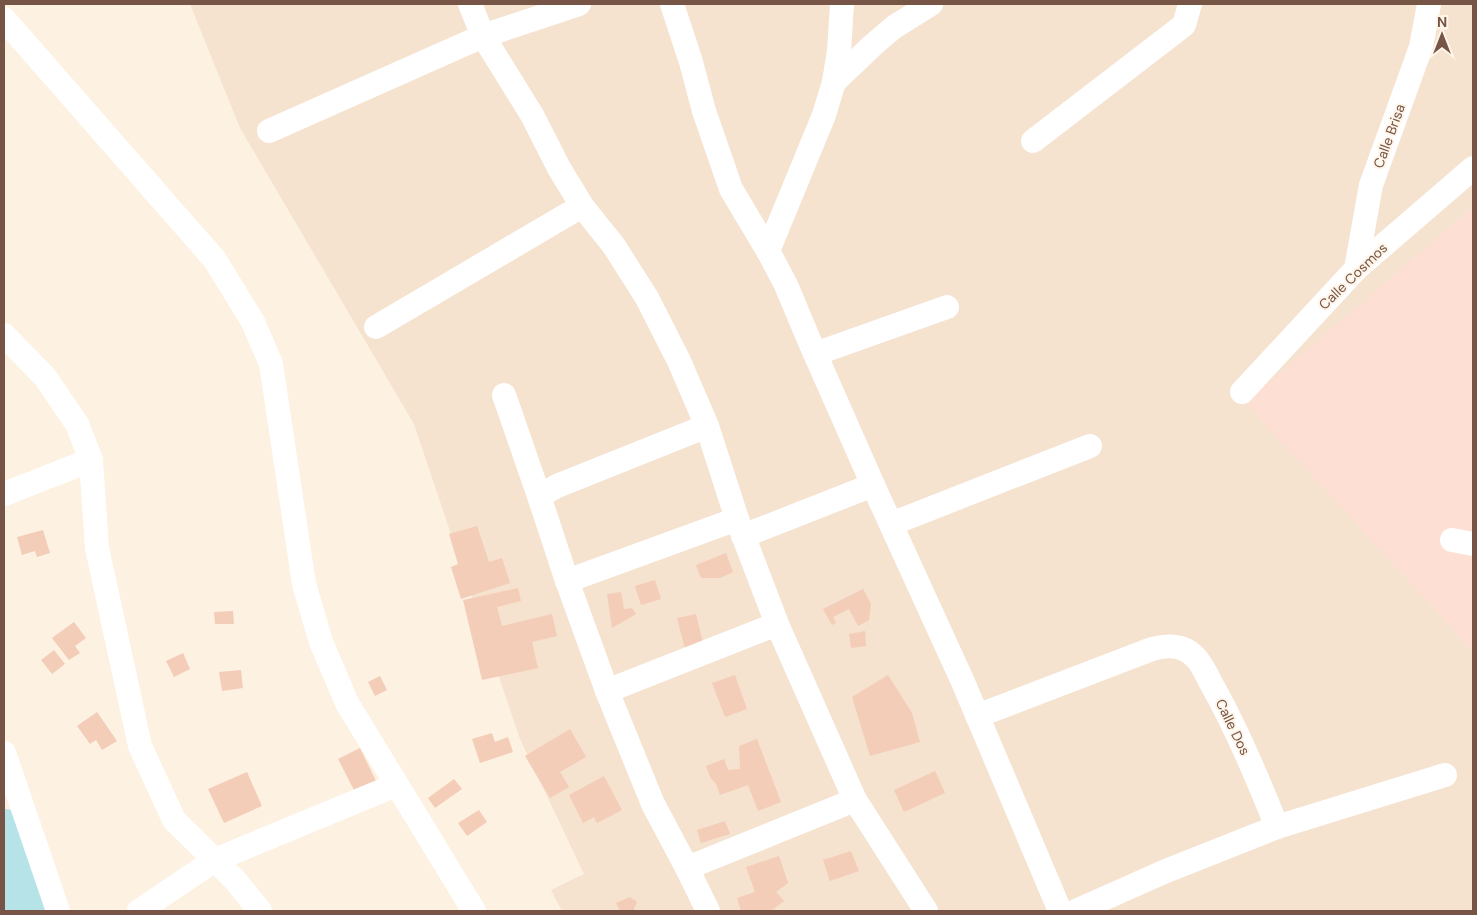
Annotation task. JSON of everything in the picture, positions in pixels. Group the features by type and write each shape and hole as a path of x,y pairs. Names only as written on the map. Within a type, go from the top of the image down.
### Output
{"street":[{"path":"470,4 483,36 532,115 559,168 582,206 614,246 647,298 679,361 707,426 740,527 777,624 855,800 926,911"},
{"path":"269,131 483,36 579,4"},
{"path":"672,4 691,62 704,111 731,188 786,284 815,354 977,716 1060,911"},
{"path":"768,251 824,115 834,82 839,50 842,4"},
{"path":"834,82 872,45 894,27 931,4"},
{"path":"1033,141 1184,25 1190,4"},
{"name":"Calle Brisa","path":"1356,270 1371,185 1421,48 1429,4"},
{"path":"4,19 214,260 254,322 271,364 304,584 322,642 347,703 474,911"},
{"name":"Calle Cosmos","path":"1242,392 1356,270 1473,168"},
{"path":"376,326 582,206"},
{"path":"815,354 947,307"},
{"path":"4,334 44,377 72,416 91,460 97,548 140,746 174,820 235,880 260,911"},
{"path":"504,395 540,496 567,581 607,691 653,804 708,911"},
{"path":"540,496 557,486 707,426"},
{"path":"891,524 1090,446"},
{"path":"4,494 91,460"},
{"path":"567,581 873,485"},
{"path":"607,691 777,624"},
{"name":"Calle Dos","path":"977,716 1152,648 1168,645 1179,648 1195,657 1222,703 1243,746 1277,827"},
{"path":"4,753 58,911"},
{"path":"1076,911 1166,871 1277,827 1445,775"},
{"path":"139,911 215,860 396,785"},
{"path":"686,868 855,800"}],"shaded area":[{"path":"190,4 1473,4 1473,207 1246,403 1473,651 1473,911 562,911 551,890 584,874 520,739 414,424 240,128"},
{"path":"1473,207 1473,651 1245,403"}],"building":[{"path":"477,526 489,562 502,558 510,583 461,599 451,567 458,564 449,534"},
{"path":"43,530 50,553 37,557 35,551 22,555 17,537"},
{"path":"726,553 733,572 720,578 701,578 696,565"},
{"path":"655,580 661,599 641,605 635,586"},
{"path":"518,588 521,601 497,607 502,626 552,614 557,636 532,642 538,668 482,680 463,600"},
{"path":"863,589 871,604 869,620 858,626 849,609 833,617 836,623 832,625 823,609"},
{"path":"621,592 624,609 632,608 636,614 612,628 607,594"},
{"path":"233,611 234,624 215,624 214,612"},
{"path":"696,614 703,643 686,653 677,618"},
{"path":"74,622 86,638 75,646 80,653 69,660 52,638"},
{"path":"865,631 866,646 851,648 849,634"},
{"path":"54,650 65,664 52,674 41,660"},
{"path":"183,653 190,669 174,677 166,661"},
{"path":"241,670 243,688 222,691 219,672"},
{"path":"735,675 747,709 725,717 712,683"},
{"path":"888,675 912,713 920,742 870,756 852,697"},
{"path":"380,676 387,690 375,696 368,682"},
{"path":"97,712 117,741 102,750 96,740 90,744 77,726"},
{"path":"570,729 586,757 560,772 569,787 550,798 525,756"},
{"path":"492,733 495,742 508,737 513,752 480,763 472,739"},
{"path":"757,739 781,802 758,811 748,785 720,795 706,766 724,759 728,770 740,769 739,746"},
{"path":"360,748 376,781 355,792 338,759"},
{"path":"935,771 945,793 904,812 894,790"},
{"path":"247,772 262,806 224,823 208,789"},
{"path":"604,776 622,810 597,823 594,817 583,823 569,795"},
{"path":"454,779 462,789 435,808 428,798"},
{"path":"479,810 487,822 467,836 458,823"},
{"path":"725,821 730,834 701,843 697,830"},
{"path":"851,851 859,871 830,881 823,860"},
{"path":"779,856 788,883 776,892 784,901 771,911 741,911 737,898 755,892 746,867"},
{"path":"630,897 637,902 635,911 620,911 616,903"}],"waterway":[{"path":"4,833 29,911"}]}
